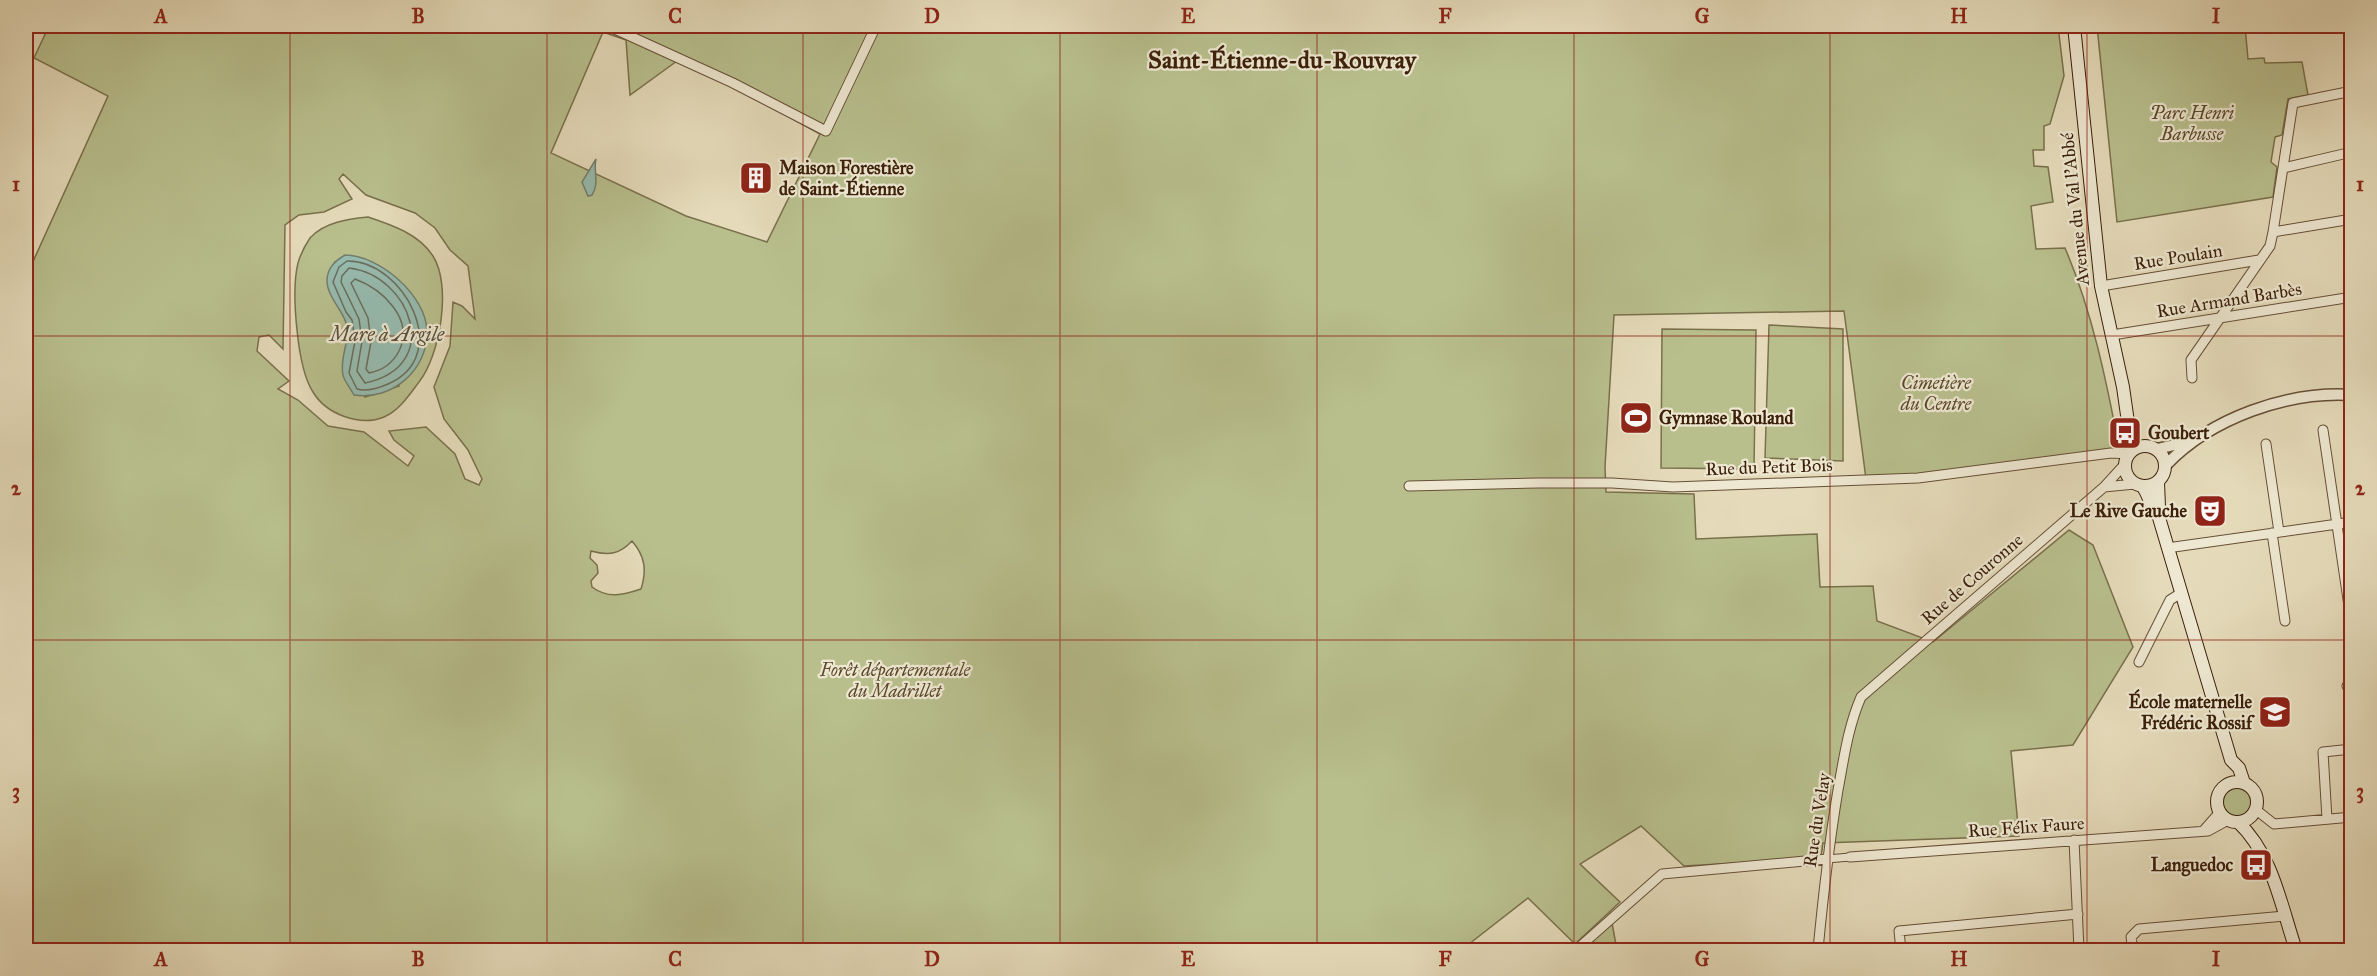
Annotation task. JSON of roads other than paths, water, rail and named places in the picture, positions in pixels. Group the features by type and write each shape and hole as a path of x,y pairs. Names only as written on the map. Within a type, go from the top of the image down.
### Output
{"main road":[{"name":"Avenue du Val l'Abbé","path":"2074,26 2101,286 2123,387 2129,456"},
{"name":"Avenue du Val l'Abbé","path":"2123,387 2140,436 2153,448"},
{"path":"2157,511 2152,507 2147,491 2128,477 2129,456 2153,448 2166,465 2165,472 2158,482 2159,507 2157,511 2231,760 2227,784 2217,796 2229,818 2254,837"},
{"path":"2138,485 2158,482"},
{"path":"2231,760 2239,768 2244,783 2255,794 2254,837 2274,882 2295,951"},
{"path":"2227,784 2244,783"},
{"path":"2229,818 2254,811"}],"street":[{"path":"26,32 28,26"},
{"path":"608,26 733,83 826,130 876,26"},
{"path":"2192,378 2191,360 2270,246 2293,103 2352,91"},
{"path":"2283,168 2352,152"},
{"path":"2273,232 2352,219"},
{"name":"Rue Poulain","path":"2101,286 2259,260"},
{"name":"Rue Armand Barbès","path":"2112,335 2352,297"},
{"path":"2166,465 2195,440 2263,406 2312,395 2352,395"},
{"path":"2323,430 2350,613"},
{"path":"2153,448 2195,440"},
{"path":"2266,444 2285,621"},
{"name":"Rue du Petit Bois","path":"1409,486 1581,483 1672,487 1918,478 2111,453 2129,456"},
{"name":"Rue de Couronne","path":"1861,697 2104,487 2129,456"},
{"path":"2104,487 2138,485"},
{"path":"2167,548 2352,522"},
{"path":"2139,662 2170,600 2181,593"},
{"name":"Rue du Velay","path":"1818,951 1827,859 1852,718 1861,697"},
{"path":"2327,819 2323,752 2352,749"},
{"path":"2254,811 2274,824 2352,817"},
{"name":"Rue Félix Faure","path":"1850,857 2205,829 2229,818"},
{"path":"2074,840 2079,951"},
{"path":"1576,951 1662,874 1850,857"},
{"path":"1901,951 1899,932 2078,914"},
{"path":"2133,951 2131,937 2139,929 2285,916"}],"water":[{"path":"596,159 596,186 592,195 588,196 582,182"},
{"name":"Mare à Argile","path":"345,255 372,262 386,270 410,291 425,317 426,345 421,358 405,380 382,393 368,396 354,395 343,375 346,323 330,292 327,281 332,265"}],"place":[{"name":"Maison Forestière de Saint-Étienne","path":"756,178"},
{"name":"Gymnase Rouland","path":"1636,418"},
{"name":"Goubert","path":"2125,433"},
{"name":"Le Rive Gauche","path":"2210,511"},
{"name":"École maternelle Frédéric Rossif","path":"2275,712"},
{"name":"Languedoc","path":"2256,865"}],"district":[{"name":"Saint-Étienne-du-Rouvray","path":"1282,60"}],"park label":[{"name":"Parc Henri Barbusse","path":"2192,123"},
{"name":"Cimetière du Centre","path":"1936,394"},
{"name":"Forêt départementale du Madrillet","path":"895,680"}]}
